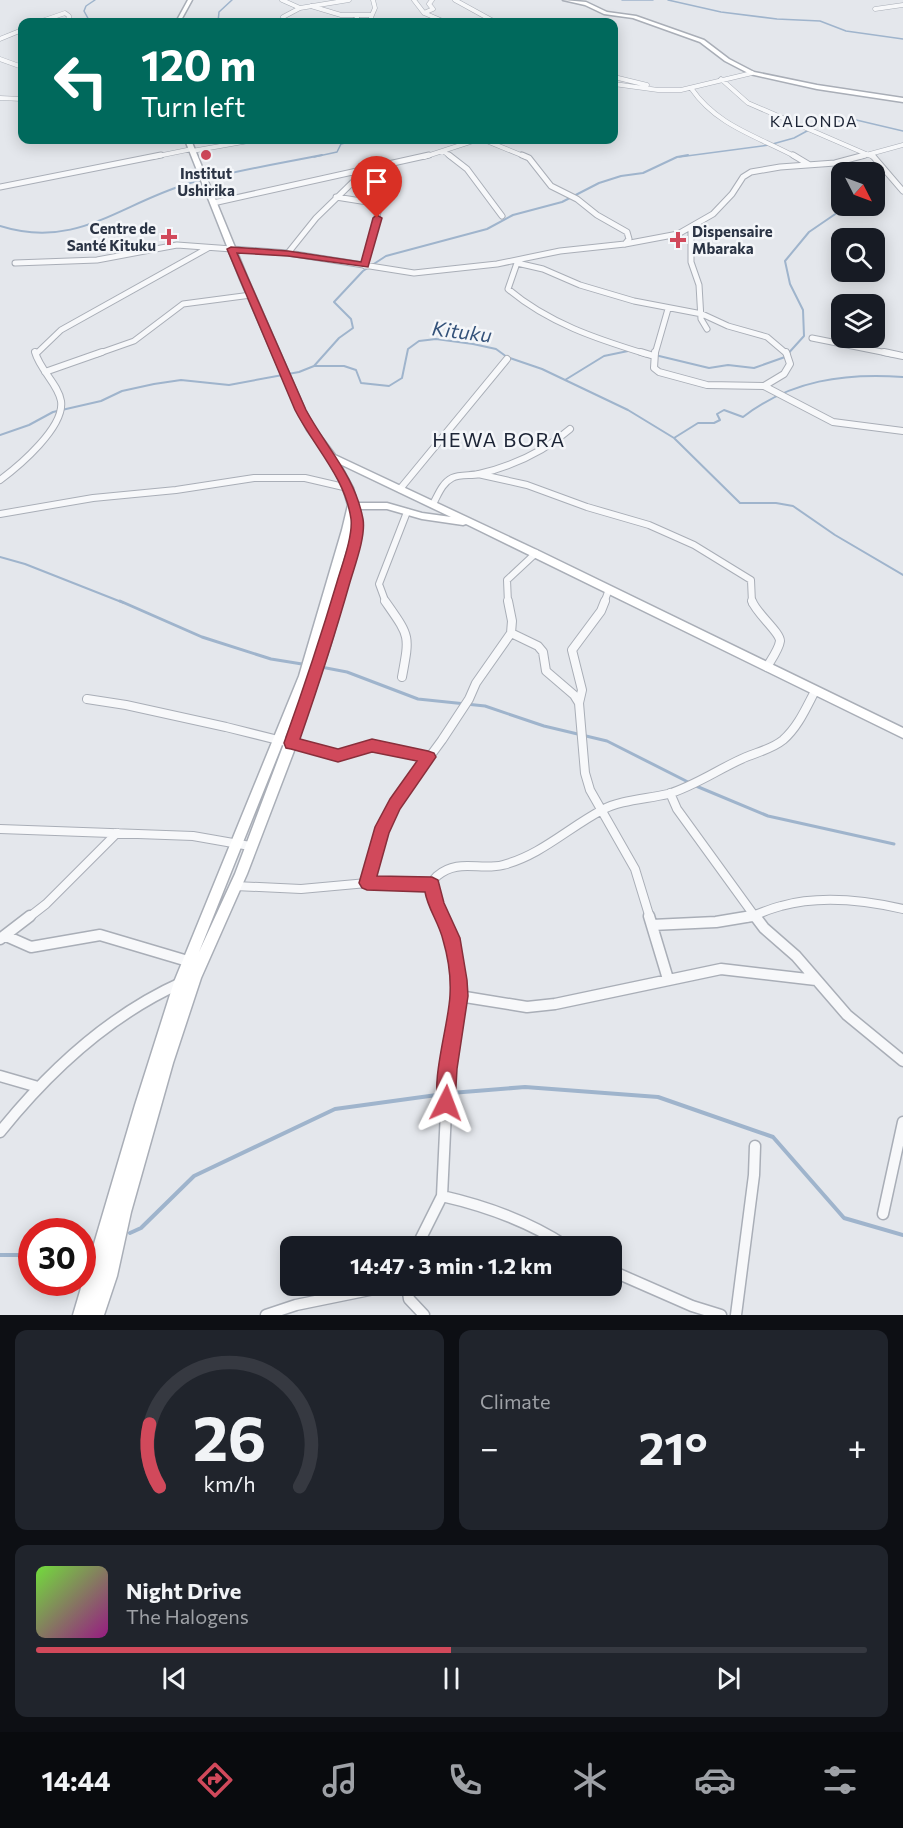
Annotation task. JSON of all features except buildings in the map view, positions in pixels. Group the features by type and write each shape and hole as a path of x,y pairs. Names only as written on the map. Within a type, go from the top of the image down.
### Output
{"street":[{"path":"180,18 190,0"},
{"path":"282,0 300,8"},
{"path":"283,17 300,8 349,0"},
{"path":"370,18 375,5 373,0"},
{"path":"414,0 424,13 436,18"},
{"path":"424,13 433,9 429,4 432,0"},
{"path":"455,0 490,18"},
{"path":"565,0 586,4 606,14 634,17 702,41 727,60 752,73 817,87 903,100"},
{"path":"875,9 903,5"},
{"path":"310,6 336,14 371,15"},
{"path":"51,18 65,13 69,18"},
{"path":"0,39 18,32"},
{"path":"0,59 18,65"},
{"path":"618,85 658,90 691,88 752,73"},
{"path":"618,78 658,90"},
{"path":"721,79 748,103 871,154 903,191"},
{"path":"691,88 700,102 730,125 808,164"},
{"path":"0,98 18,99"},
{"path":"96,1315 150,1115 196,968 285,742 352,506 348,488 332,457 310,428 231,249 190,144"},
{"path":"0,187 229,144"},
{"path":"213,202 354,172 464,144"},
{"path":"494,144 529,158 551,186 577,199 597,215 627,232 629,239 625,244"},
{"path":"15,263 97,260 177,245 288,254 422,273 514,262 560,251 668,237 691,228 718,209 747,174 757,170 835,163 903,145"},
{"path":"443,151 467,170 502,216"},
{"path":"288,254 336,196 357,177 354,172"},
{"path":"336,196 380,204 365,266"},
{"path":"691,228 691,262 699,285 702,322 707,329"},
{"path":"0,480 26,458 59,419 62,409 60,400 37,360 35,352 43,343 121,294 209,247"},
{"path":"514,262 550,271 580,285 668,309 702,314 719,322 767,337 786,351 790,364 784,374 764,386"},
{"path":"514,262 508,289 528,306 603,342 654,356"},
{"path":"45,372 134,340 183,303 251,296"},
{"path":"668,309 654,356 654,368 672,376 707,384 764,386 833,422 903,431"},
{"path":"812,338 903,356"},
{"path":"400,489 507,359"},
{"path":"433,504 446,483 452,478 478,474 546,446 561,438 570,429"},
{"path":"332,457 536,552 767,668 903,733"},
{"path":"478,474 527,485 587,507 649,525 694,545 722,564 745,575 751,580 752,603 757,613 779,636 780,642 767,668"},
{"path":"0,514 93,498 176,490 254,478 305,478 348,488"},
{"path":"352,506 374,504 422,516 476,524"},
{"path":"402,677 408,642 406,631 379,593 379,584 407,512"},
{"path":"367,883 381,832 395,804 448,732 476,683 511,633 512,621 506,592 507,580 536,552"},
{"path":"609,589 601,611 572,650 582,690 579,703 585,773 590,790 603,809 635,869 668,979"},
{"path":"511,633 538,646 543,652 542,664 546,674 574,693 579,703"},
{"path":"421,1236 432,1220 442,1196 448,1069 459,996 459,980 451,938 435,903 432,885 440,874 465,864 485,867 502,865 531,854 554,842 603,809 670,793 746,757 769,749 783,740 805,712 815,691"},
{"path":"87,699 126,705 338,755 372,746 428,757"},
{"path":"670,793 677,809 764,928 796,956 848,1016 903,1061"},
{"path":"0,829 193,836 244,844"},
{"path":"3,938 46,904 117,833"},
{"path":"0,1132 38,1087 113,1024 155,995 181,982 196,968 235,886 244,844"},
{"path":"235,886 302,889 367,883 432,885"},
{"path":"652,926 716,922 754,916 781,905 819,900 861,902 903,909"},
{"path":"3,938 31,947 100,935 196,968"},
{"path":"459,996 526,1007 555,1004 721,969 746,969 776,976 816,980"},
{"path":"81,1315 142,1105 181,982"},
{"path":"0,1076 38,1087"},
{"path":"884,1214 903,1122"},
{"path":"736,1315 754,1175 755,1146"},
{"path":"442,1196 474,1203 550,1236"},
{"path":"622,1275 692,1306 721,1315"},
{"path":"266,1315 296,1305 340,1296"},
{"path":"409,1296 424,1315"}],"waterway":[{"path":"88,18 84,11 86,6 95,0"},
{"path":"218,18 219,12 232,0"},
{"path":"622,0 653,0"},
{"path":"668,0 721,12 777,19 820,21 846,31 903,39"},
{"path":"679,157 769,145 794,138 820,124 852,119 903,131"},
{"path":"314,157 337,152 341,144"},
{"path":"0,226 27,232 75,229 187,184 238,171 322,155"},
{"path":"314,366 339,338 353,328 351,319 334,302 363,271 386,256 487,229 513,215 562,202 599,183 621,176 643,173 677,157 688,155"},
{"path":"655,355 709,368 728,365 754,368 785,357 804,336 803,310 790,284 785,261 809,232 832,216"},
{"name":"Kituku","path":"314,366 344,366 356,370 361,383 389,386 402,378 408,349 419,341 436,339 496,349 507,357 565,380"},
{"path":"565,380 604,356 628,351"},
{"name":"Kituku","path":"0,435 29,425 53,412 101,401 122,391 181,380 229,385 299,372 314,366"},
{"path":"674,438 698,423 714,423 720,420 717,414 724,410 743,417 761,404 799,387 839,378 903,377"},
{"name":"Kituku","path":"565,380 628,410 674,438"},
{"name":"Kituku","path":"674,438 740,503 776,503 793,506 835,535 903,575"},
{"path":"0,557 25,564 124,603"},
{"path":"120,601 202,637 271,659 302,664"},
{"path":"321,667 347,672 418,699 485,706 544,726 607,741 690,783"},
{"path":"696,786 768,816 894,844"},
{"path":"451,1093 525,1087 658,1097 773,1137 844,1218 903,1235"},
{"path":"130,1233 141,1228 194,1176 335,1109 444,1094"},
{"path":"0,1255 18,1255"}],"place":[{"name":"Institut Ushirika","path":"206,155"},
{"name":"Centre de Santé Kituku","path":"169,237"},
{"name":"Dispensaire Mbaraka","path":"678,240"}],"district":[{"name":"KALONDA","path":"814,120"},
{"name":"HEWA BORA","path":"499,439"}],"route":[{"path":"377,218 365,266 309,256 231,249 301,410 310,428 343,475 357,521 352,552 325,646 291,743 338,755 349,754 372,746 428,757 412,783 395,804 381,832 367,883 396,882 432,885 432,895 444,918 451,938 459,980 446,1103"}]}
